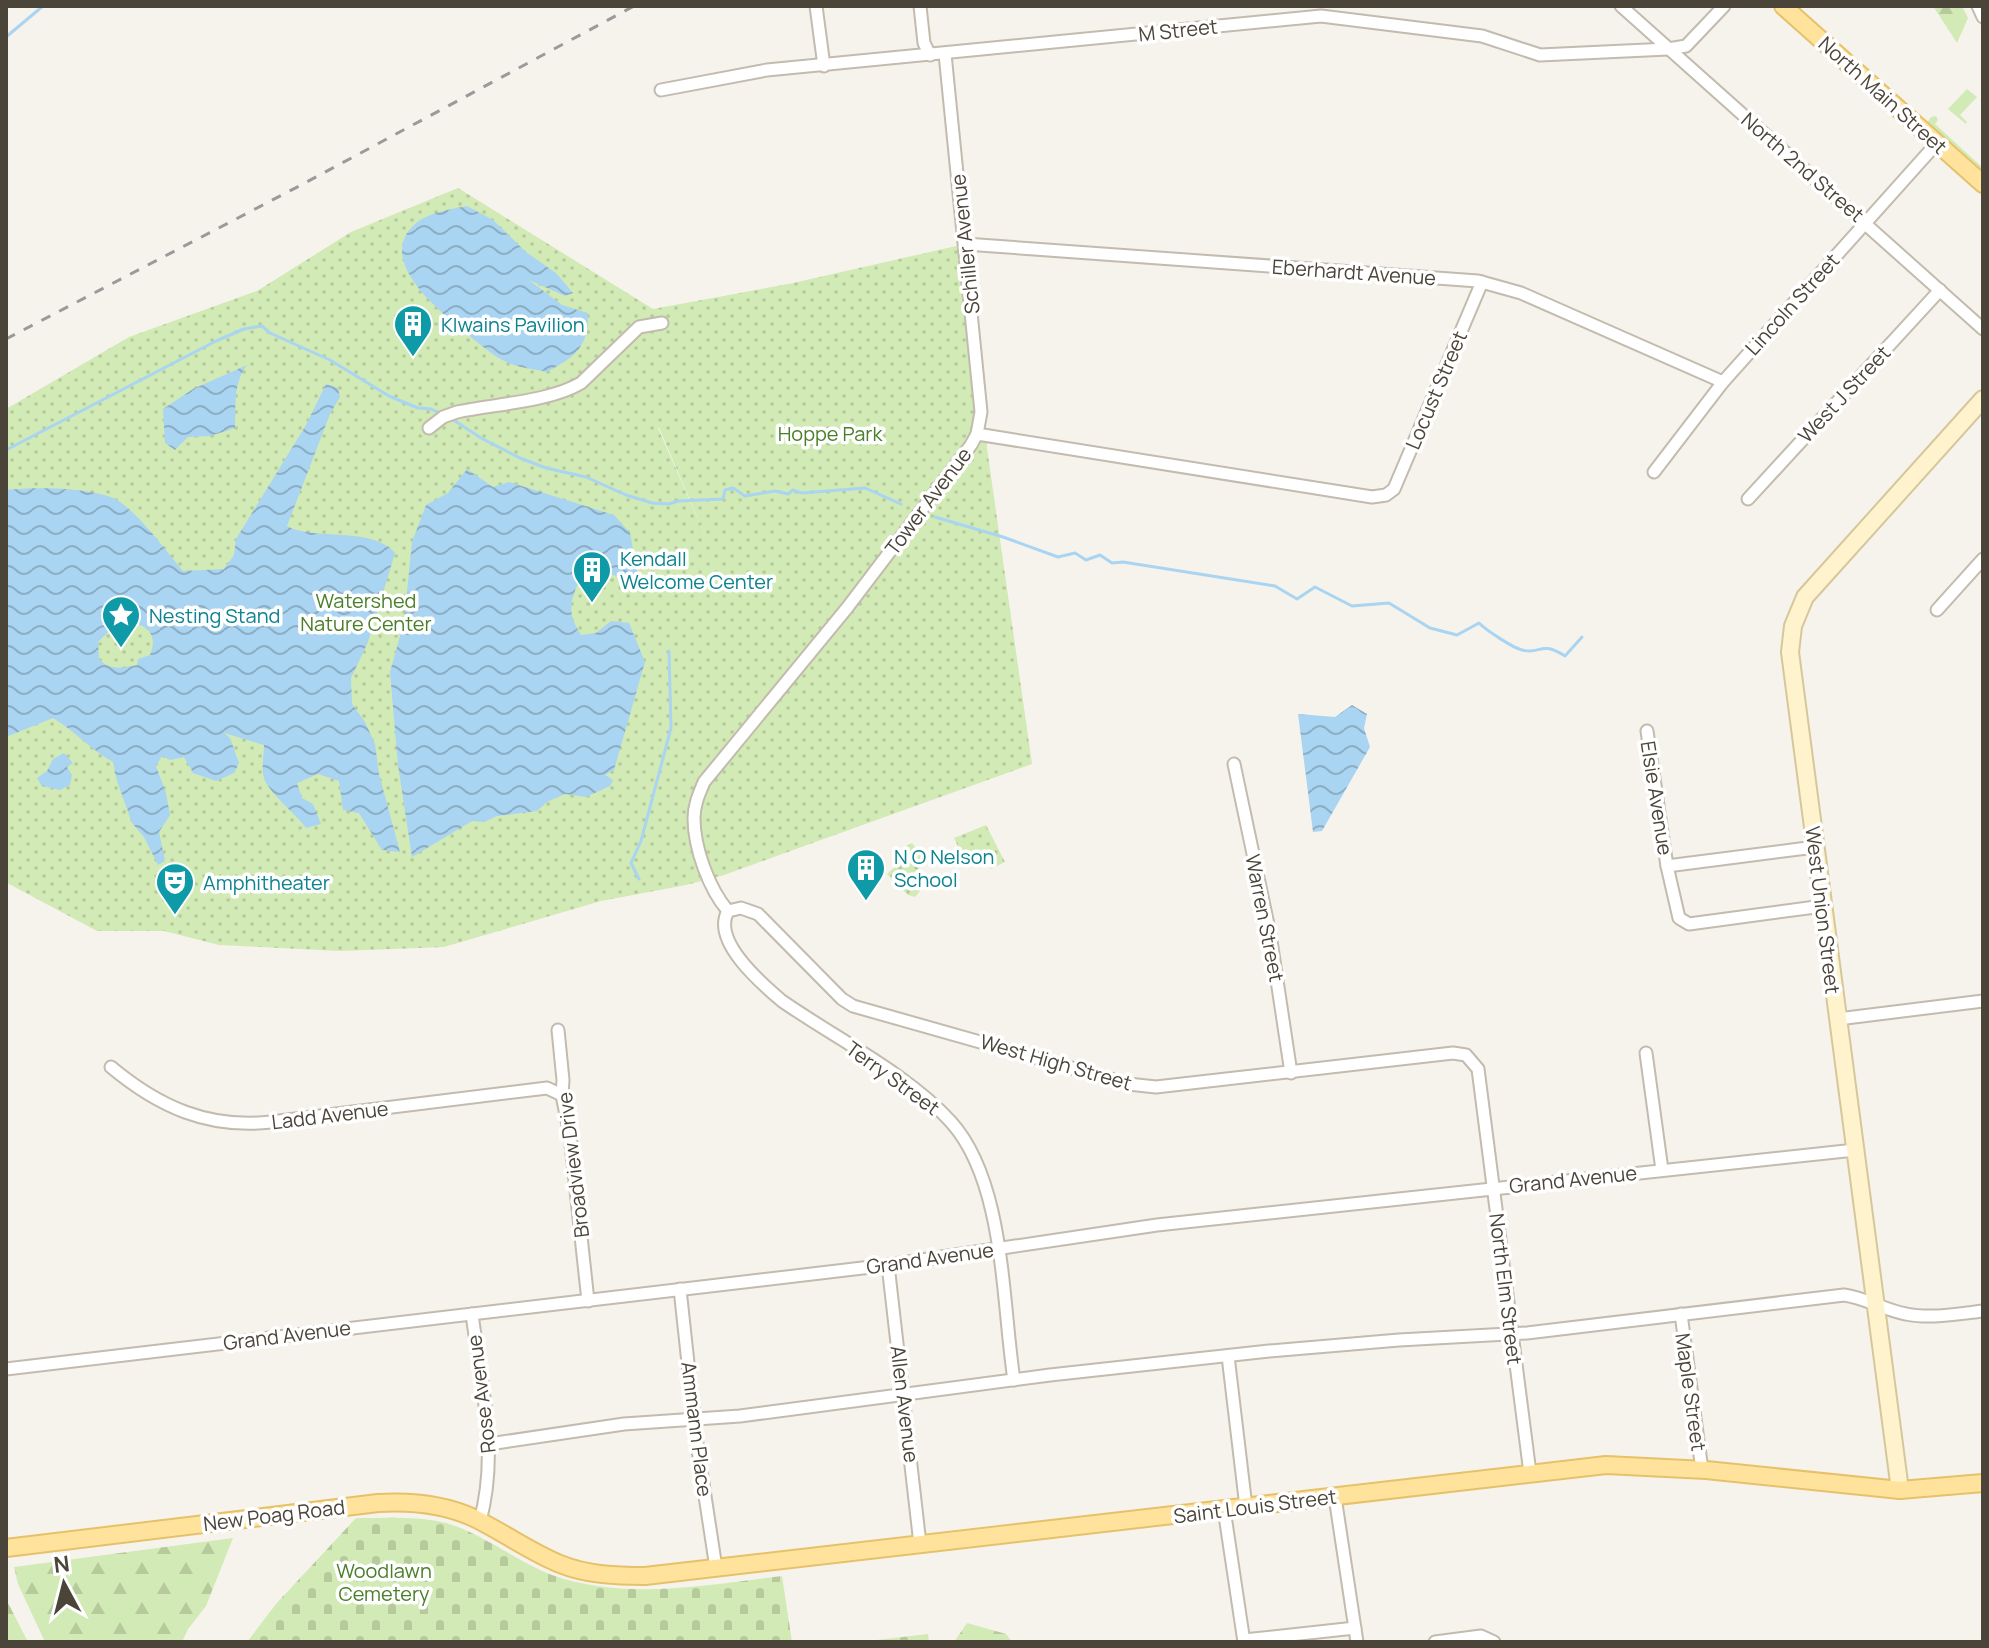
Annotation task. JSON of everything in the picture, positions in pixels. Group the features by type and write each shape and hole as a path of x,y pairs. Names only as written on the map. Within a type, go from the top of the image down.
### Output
{"main road":[{"name":"North Main Street","path":"1783,6 1983,184"},
{"name":"Saint Louis Street","path":"532,1551 580,1571 621,1576 716,1568 1614,1465 1702,1470 1900,1490 1983,1483"},
{"name":"New Poag Road","path":"6,1548 391,1502 453,1510 480,1521 532,1551"}],"street":[{"path":"816,6 824,66"},
{"path":"920,6 924,43 930,55"},
{"name":"North 2nd Street","path":"1621,6 1983,329"},
{"name":"M Street","path":"661,90 767,70 945,54 1320,11 1482,36 1540,55 1668,49 1686,46 1724,6"},
{"path":"1978,6 1983,17"},
{"name":"Schiller Avenue","path":"945,54 981,409 977,434"},
{"name":"Lincoln Street","path":"1654,472 1723,382 1937,143"},
{"name":"Eberhardt Avenue","path":"965,244 1482,282 1521,293 1723,382"},
{"name":"Locust Street","path":"1386,495 1394,489 1400,476 1482,282"},
{"name":"West J Street","path":"1748,499 1940,290"},
{"path":"429,428 443,417 457,412 545,398 571,389 639,327 662,323"},
{"name":"West Union Street","path":"1900,1490 1791,667 1791,637 1805,597 1983,399"},
{"name":"Tower Avenue","path":"728,911 716,894 697,840 694,817 704,782 847,608 977,434 1372,497 1386,495"},
{"path":"1937,610 1983,559"},
{"name":"Elsie Avenue","path":"1647,731 1667,866 1679,918 1689,924 1823,906"},
{"name":"Warren Street","path":"1234,764 1270,934 1291,1073"},
{"path":"1667,866 1815,847"},
{"name":"West High Street","path":"728,911 741,908 758,914 842,999 864,1010 1141,1087 1453,1053 1472,1060"},
{"name":"Terry Street","path":"728,911 724,923 736,954 765,987 800,1014 917,1091 961,1133 983,1176 995,1221 1014,1380"},
{"path":"1838,1019 1983,1001"},
{"name":"Broadview Drive","path":"558,1030 562,1095 570,1135 588,1301"},
{"path":"1646,1053 1662,1170"},
{"name":"North Elm Street","path":"1472,1060 1478,1069 1530,1473"},
{"name":"Ladd Avenue","path":"111,1067 129,1082 177,1111 233,1124 547,1088 562,1095"},
{"name":"Grand Avenue","path":"6,1369 888,1265 1157,1225 1855,1150"},
{"name":"Allen Avenue","path":"888,1265 920,1544"},
{"name":"Ammann Place","path":"680,1289 694,1419 716,1568"},
{"path":"489,1444 624,1424 903,1396 1014,1380 1333,1344 1512,1334 1844,1295 1903,1314 1920,1316 1983,1311"},
{"name":"Rose Avenue","path":"472,1314 489,1444 489,1478 480,1521"},
{"name":"Maple Street","path":"1681,1314 1702,1470"},
{"path":"1228,1356 1246,1507"},
{"path":"1335,1497 1357,1642"},
{"path":"1224,1509 1244,1641 1355,1628"},
{"path":"1435,1642 1481,1636 1491,1640"}],"green space":[{"path":"1933,6 1962,6 1968,18 1957,43"},
{"path":"1967,89 1977,97 1960,115 1966,124 1948,109"},
{"path":"1936,116 1938,120 1935,124 1983,168 1983,173 1927,123"},
{"name":"Watershed Nature Center","path":"458,188 653,309 793,283 965,244 987,448 1032,764 724,875 601,901 444,947 340,951 219,945 164,931 97,931 9,884 6,881 6,409 129,337 257,291 351,232","holes":["658,428 659,428 714,556"]},
{"path":"986,825 1005,862 991,869 985,858 967,866 954,838"},
{"path":"912,843 927,862 912,874 921,890 915,897 908,895 887,874 899,863 893,854"},
{"name":"Woodlawn Cemetery","path":"356,1518 410,1518 442,1522 469,1532 552,1575 608,1587 666,1589 782,1576 792,1642 247,1642 276,1604"},
{"path":"233,1538 206,1606 182,1642 45,1642 18,1584 14,1567"},
{"path":"6,1599 28,1642 6,1642"},
{"path":"967,1623 1006,1634 1012,1642 954,1642"},
{"path":"928,1634 929,1642 860,1642"}],"water":[{"path":"467,206 493,220 526,252 556,273 573,293 565,296 529,280 562,305 588,313 583,343 573,356 547,372 511,364 484,348 424,295 406,267 402,252 405,238 415,224 433,214"},
{"path":"247,365 237,387 235,428 210,436 188,437 175,450 165,443 163,409 193,389"},
{"path":"326,384 338,388 340,397 330,414 287,526 312,533 372,540 395,553 368,642 351,678 352,704 375,744 379,774 400,852 382,850 359,813 343,810 339,781 318,774 297,783 302,798 313,804 321,824 306,828 267,784 263,770 264,745 224,733 230,738 239,763 234,773 216,781 193,773 184,757 170,760 162,756 156,766 170,815 159,832 165,861 158,865 144,837 132,823 113,762 53,718 6,737 6,490 45,488 102,494 122,503 141,520 183,571 224,569 234,555 236,539 306,425","holes":["125,623 145,627 152,635 152,647 150,655 138,659 137,665 116,668 99,659 98,642 111,629"]},
{"path":"467,469 493,487 509,482 614,515 630,533 637,571 633,583 602,572 582,575 571,612 581,635 596,633 611,621 629,623 645,662 614,770 605,775 613,780 610,786 586,797 565,794 547,802 537,811 497,816 484,822 472,821 412,857 398,765 390,672 404,622 412,542 426,505 448,493"},
{"path":"1352,705 1367,714 1364,728 1370,747 1322,831 1313,832 1298,714 1335,717"},
{"path":"64,753 73,763 67,767 72,775 70,785 60,790 42,786 37,778 47,771 53,759"}],"waterway":[{"path":"6,37 43,6"},
{"path":"6,450 216,341 244,329 262,326 270,333 330,360 389,396 442,414"},
{"path":"452,419 520,458 546,468 586,477 652,503 723,499 725,490 733,488 745,496 775,491 788,494 793,490 802,493 865,488 901,504"},
{"path":"935,517 1058,557 1075,553 1086,560 1100,555 1112,563 1123,562 1275,586 1297,599 1315,587 1352,606 1389,603 1430,628 1457,635 1479,623 1522,650 1545,648 1565,656 1582,637"},
{"path":"639,879 631,863 641,841 671,728 669,651"}],"railway":[{"path":"6,339 634,6"}],"place":[{"name":"Klwains Pavilion","path":"413,358"},
{"name":"Kendall Welcome Center","path":"592,604"},
{"name":"Nesting Stand","path":"121,649"},
{"name":"N O Nelson School","path":"866,902"},
{"name":"Amphitheater","path":"175,916"}],"park label":[{"name":"Hoppe Park","path":"830,433"}]}
